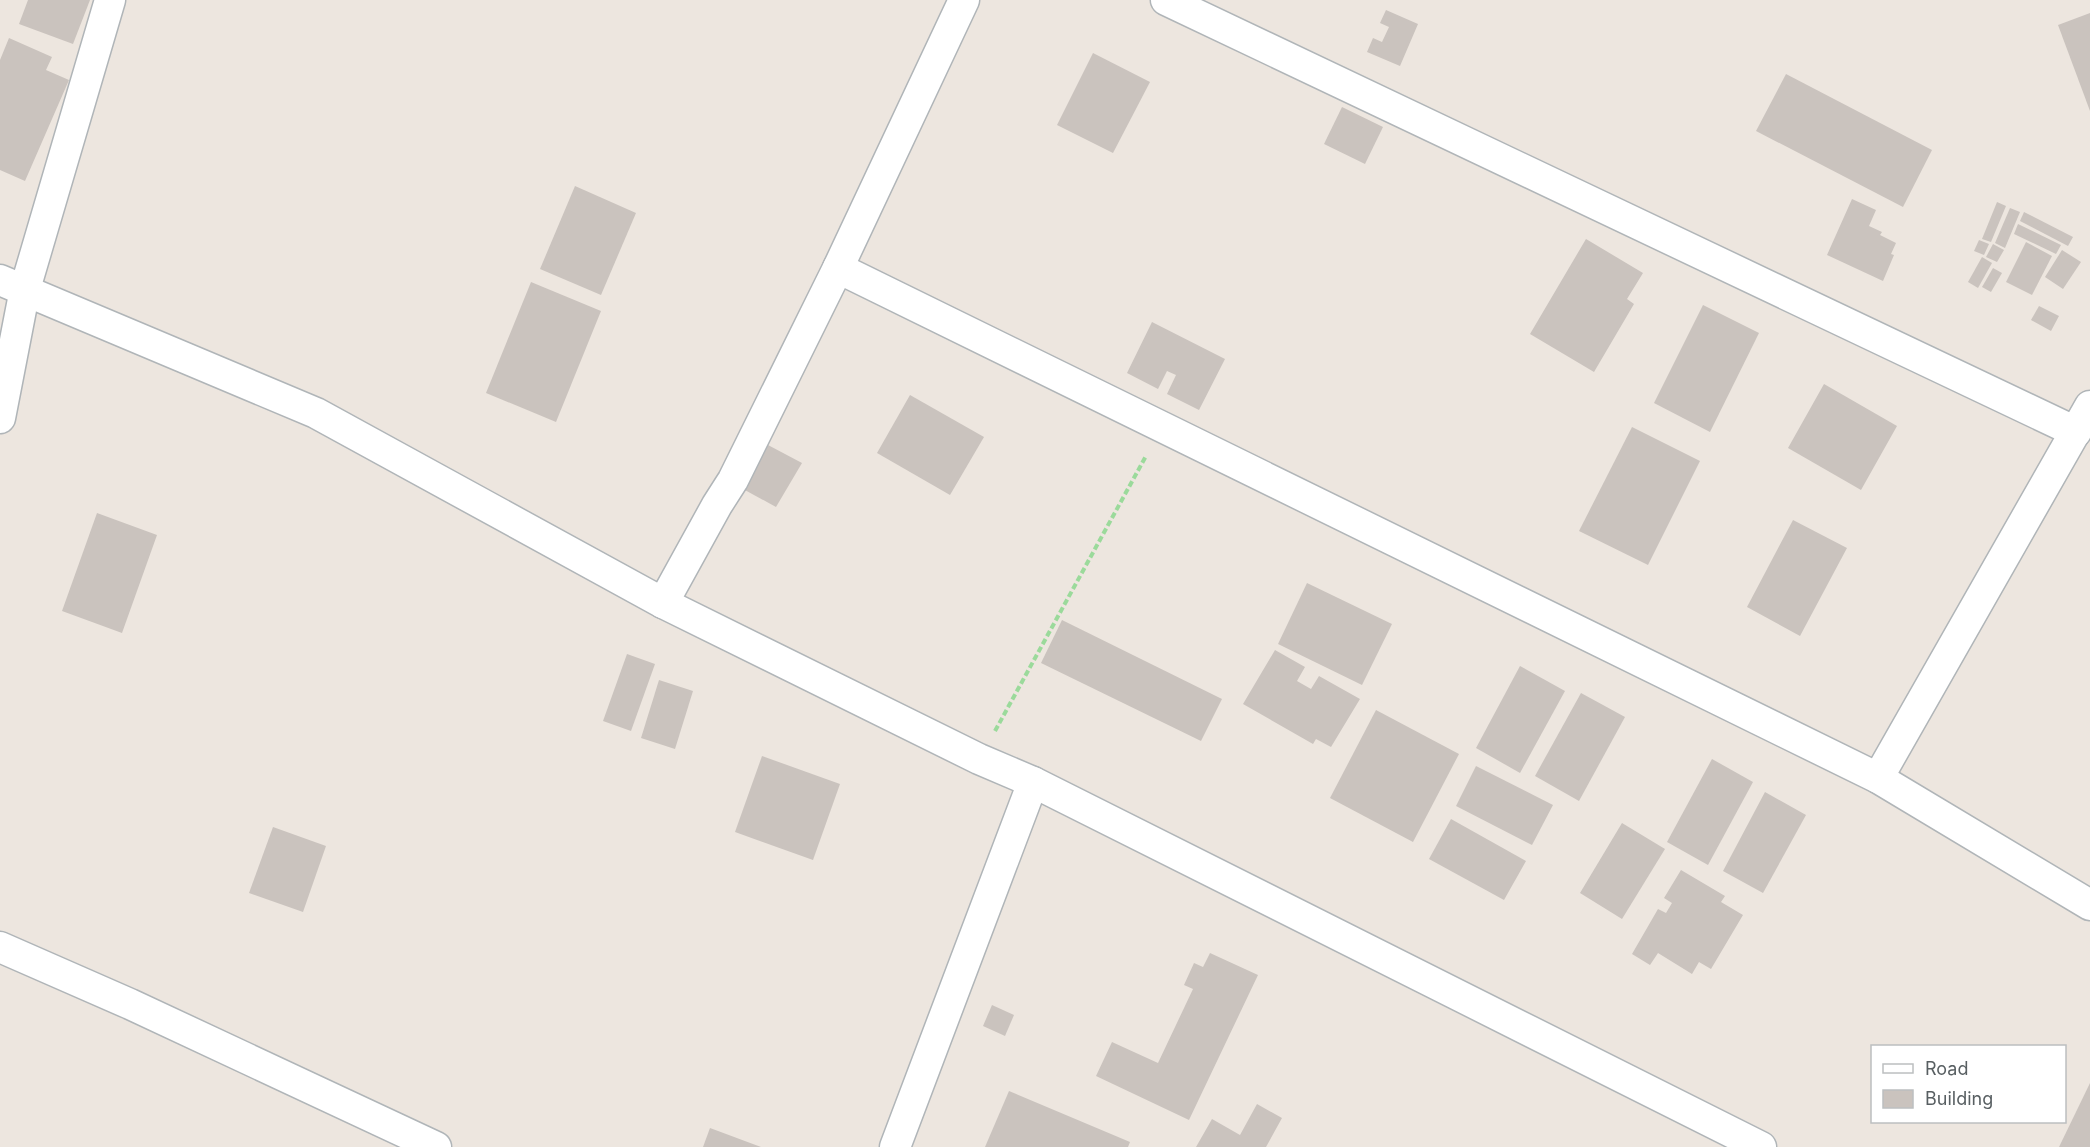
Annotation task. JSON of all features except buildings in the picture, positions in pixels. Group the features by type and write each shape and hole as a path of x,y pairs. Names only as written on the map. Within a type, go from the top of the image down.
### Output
{"street":[{"path":"0,418 12,284 110,0"},
{"path":"663,603 733,480 838,268 964,0"},
{"path":"1166,0 2076,432"},
{"path":"838,268 1878,778 2090,905"},
{"path":"12,284 316,413 663,603 979,759 1033,782 1761,1147"},
{"path":"1878,778 2090,406"},
{"path":"895,1147 1033,782"},
{"path":"0,946 436,1147"}],"path":[{"path":"979,759 1162,426"}]}
